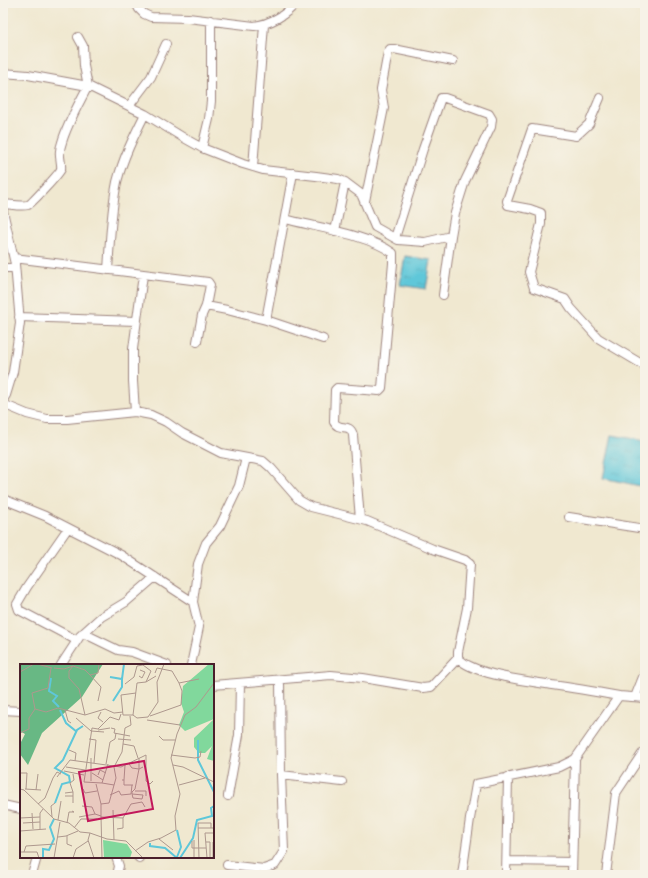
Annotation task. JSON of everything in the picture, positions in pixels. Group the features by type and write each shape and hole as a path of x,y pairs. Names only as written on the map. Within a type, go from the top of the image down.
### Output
{"street":[{"path":"136,3 144,14 151,17 211,20 254,26 264,25 280,17 296,3"},
{"path":"202,148 209,119 211,101 211,20"},
{"path":"253,167 264,25"},
{"path":"3,204 26,205 31,203 50,182 58,176 61,169 60,151 63,139 70,120 88,86 84,66 83,46 78,37"},
{"path":"130,106 151,77 166,44"},
{"path":"364,202 384,108 381,90 388,52 390,49 394,49 453,61"},
{"path":"3,73 28,75 88,86 145,114 202,148 253,167 263,170 326,177 345,182 361,194 375,227 395,238 410,242 424,242 451,236"},
{"path":"395,238 423,149 442,98 489,114 492,119 491,127 465,181 455,213 443,295"},
{"path":"600,98 590,124 576,136 532,129 507,201 508,205 530,209 541,213 541,224 529,272 534,288 565,299 571,308 598,338 645,366"},
{"path":"108,270 114,197 117,182 131,141 145,114"},
{"path":"266,320 293,174"},
{"path":"335,231 345,182"},
{"path":"3,212 14,258 19,317 13,372 3,400"},
{"path":"285,219 352,236 384,247 393,253 382,388 379,391 337,388 334,395 335,425 352,430 360,519"},
{"path":"14,258 210,283 197,342"},
{"path":"3,268 15,268"},
{"path":"136,412 132,362 143,275"},
{"path":"206,306 266,320 323,339"},
{"path":"19,317 136,321"},
{"path":"3,404 27,414 47,419 67,419 136,412 151,415 221,453 263,461 299,500 311,507 360,519 433,549 465,560 470,564 467,608 458,658 431,687 423,688 363,678 332,676 214,685"},
{"path":"190,664 199,627 193,602 198,564 206,543 220,526 239,486 246,458"},
{"path":"3,499 45,516 121,555 193,602"},
{"path":"569,517 645,529"},
{"path":"68,528 17,604 19,610 76,640"},
{"path":"62,664 76,640 83,633 101,617 126,602 155,577"},
{"path":"83,633 118,650 132,652 164,664"},
{"path":"458,658 462,662 483,671 506,678 619,696 645,698"},
{"path":"635,697 645,672"},
{"path":"227,866 264,869 275,865 284,851 281,775 280,680"},
{"path":"228,796 239,735 240,683"},
{"path":"462,875 476,784 559,767 575,759 619,696"},
{"path":"3,710 20,711"},
{"path":"606,875 616,793 642,754"},
{"path":"572,875 575,759"},
{"path":"281,775 342,782"},
{"path":"506,875 508,777"},
{"path":"3,804 20,809"},
{"path":"32,875 37,858"},
{"path":"116,858 119,866 117,875"},
{"path":"507,861 572,862"}],"water":[{"path":"405,256 431,260 426,289 400,285"},
{"path":"612,435 645,441 645,487 603,478"}]}
